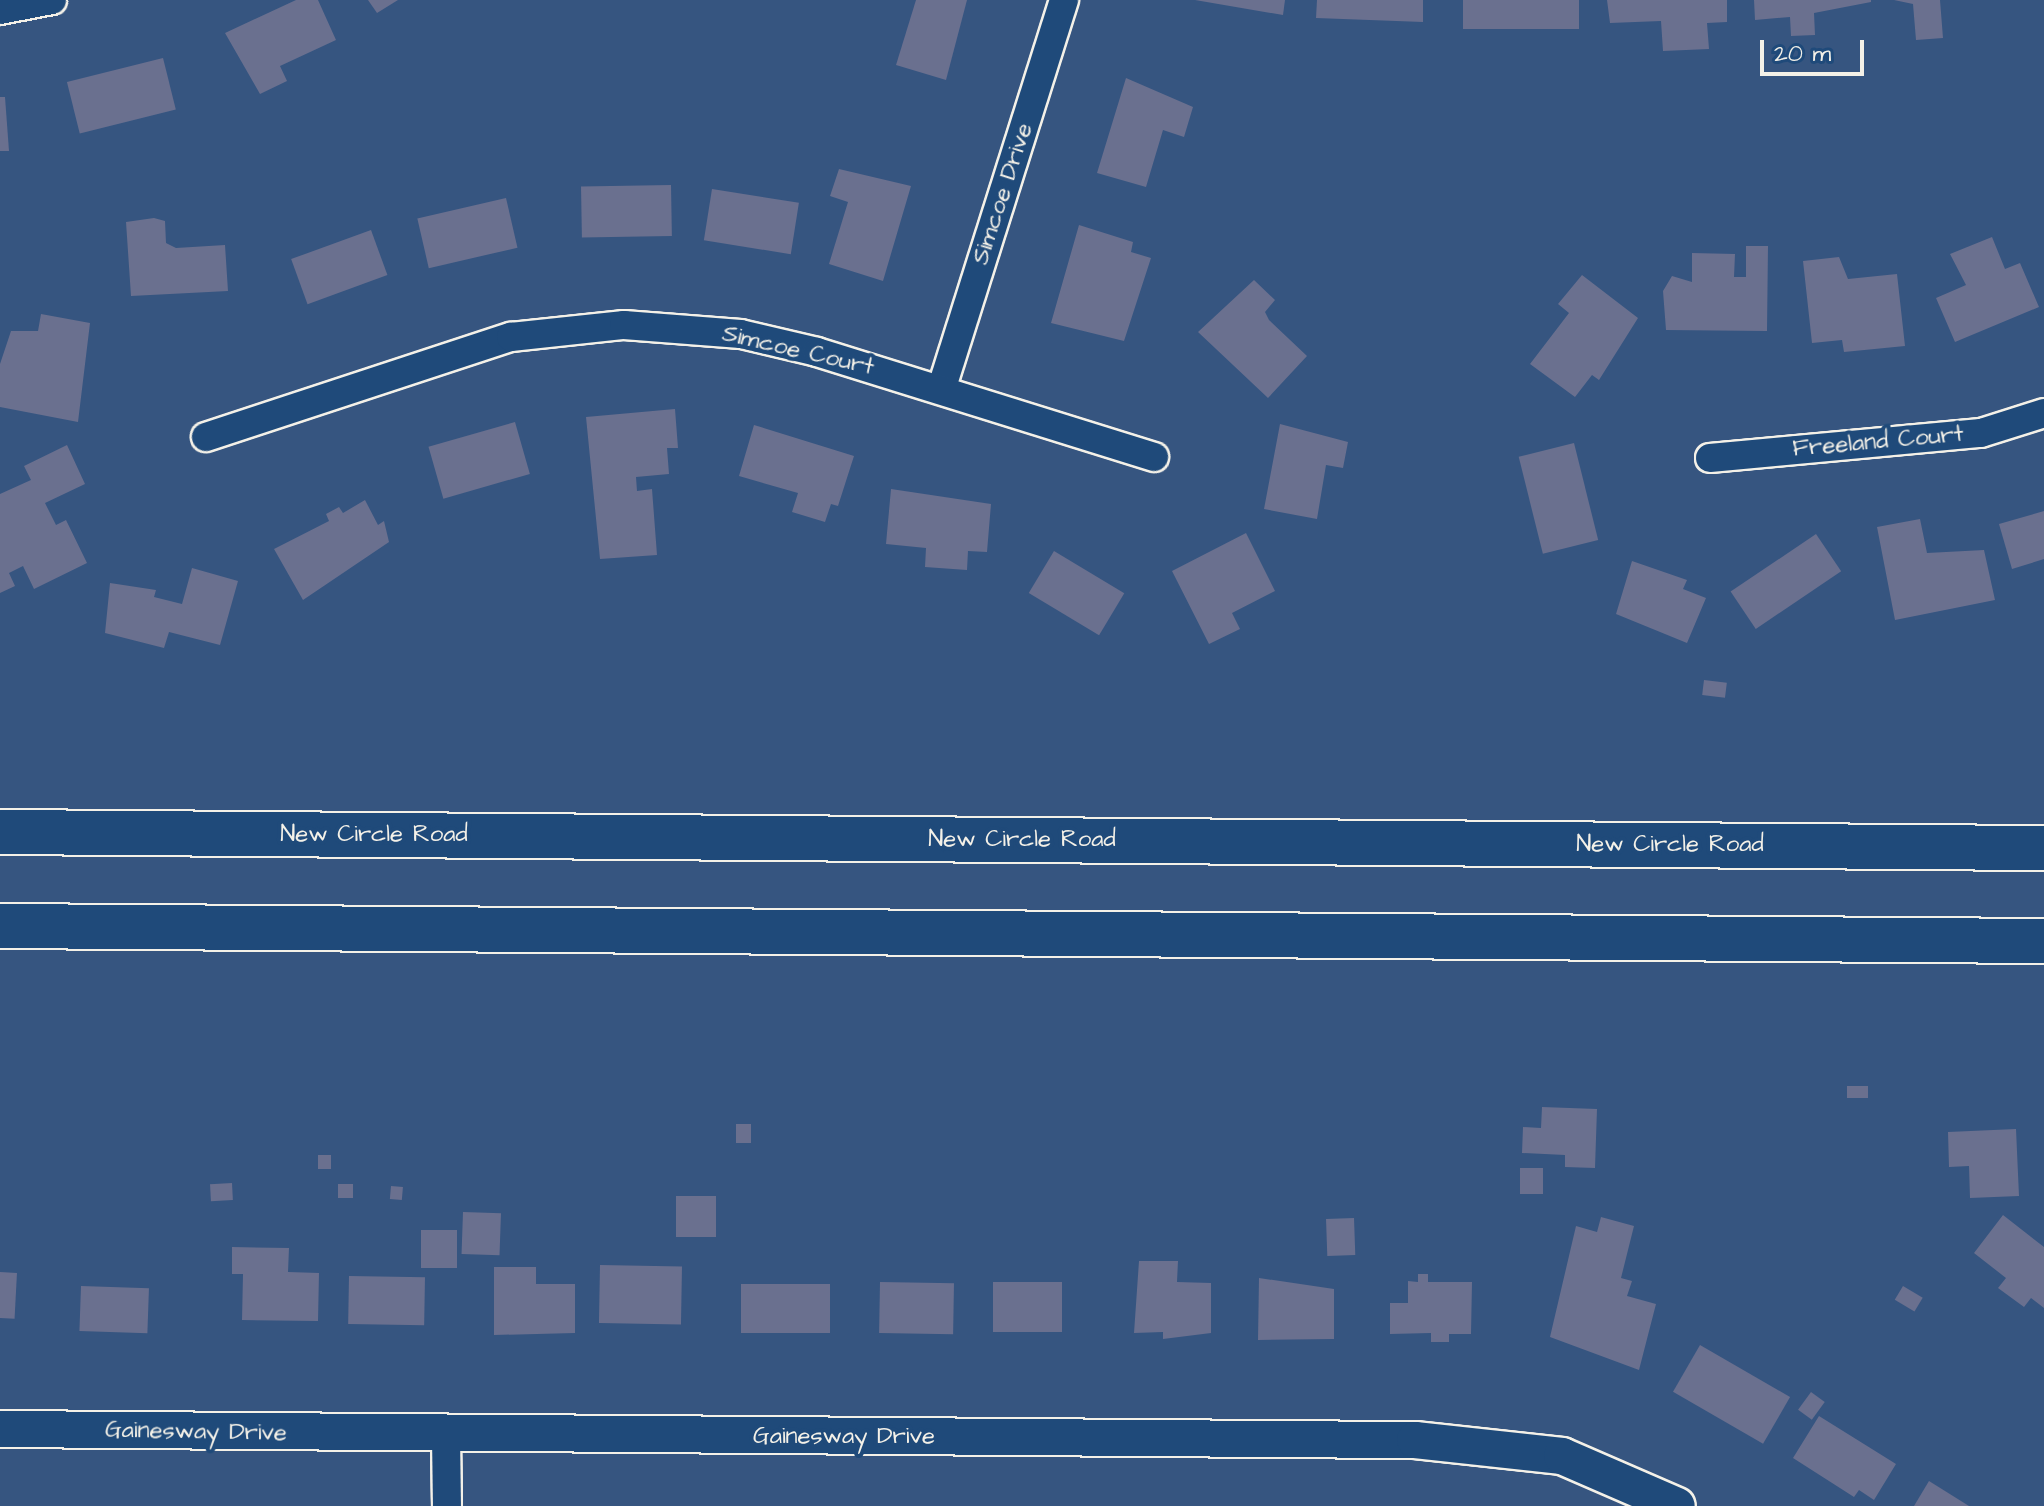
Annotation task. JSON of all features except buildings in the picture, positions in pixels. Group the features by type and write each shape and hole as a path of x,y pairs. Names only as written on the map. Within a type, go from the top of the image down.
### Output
{"highway":[{"name":"New Circle Road","path":"0,832 2044,848"},
{"path":"0,926 2044,941"}],"street":[{"path":"0,10 52,0"},
{"name":"Simcoe Drive","path":"942,387 1064,0"},
{"name":"Simcoe Court","path":"206,437 511,337 582,327 741,334 942,387 1154,457"},
{"name":"Freeland Court","path":"1710,458 1981,433 2044,413"},
{"name":"Gainesway Drive","path":"0,1429 446,1436 1415,1440 1562,1456 1677,1506"},
{"path":"446,1436 447,1506"}]}
